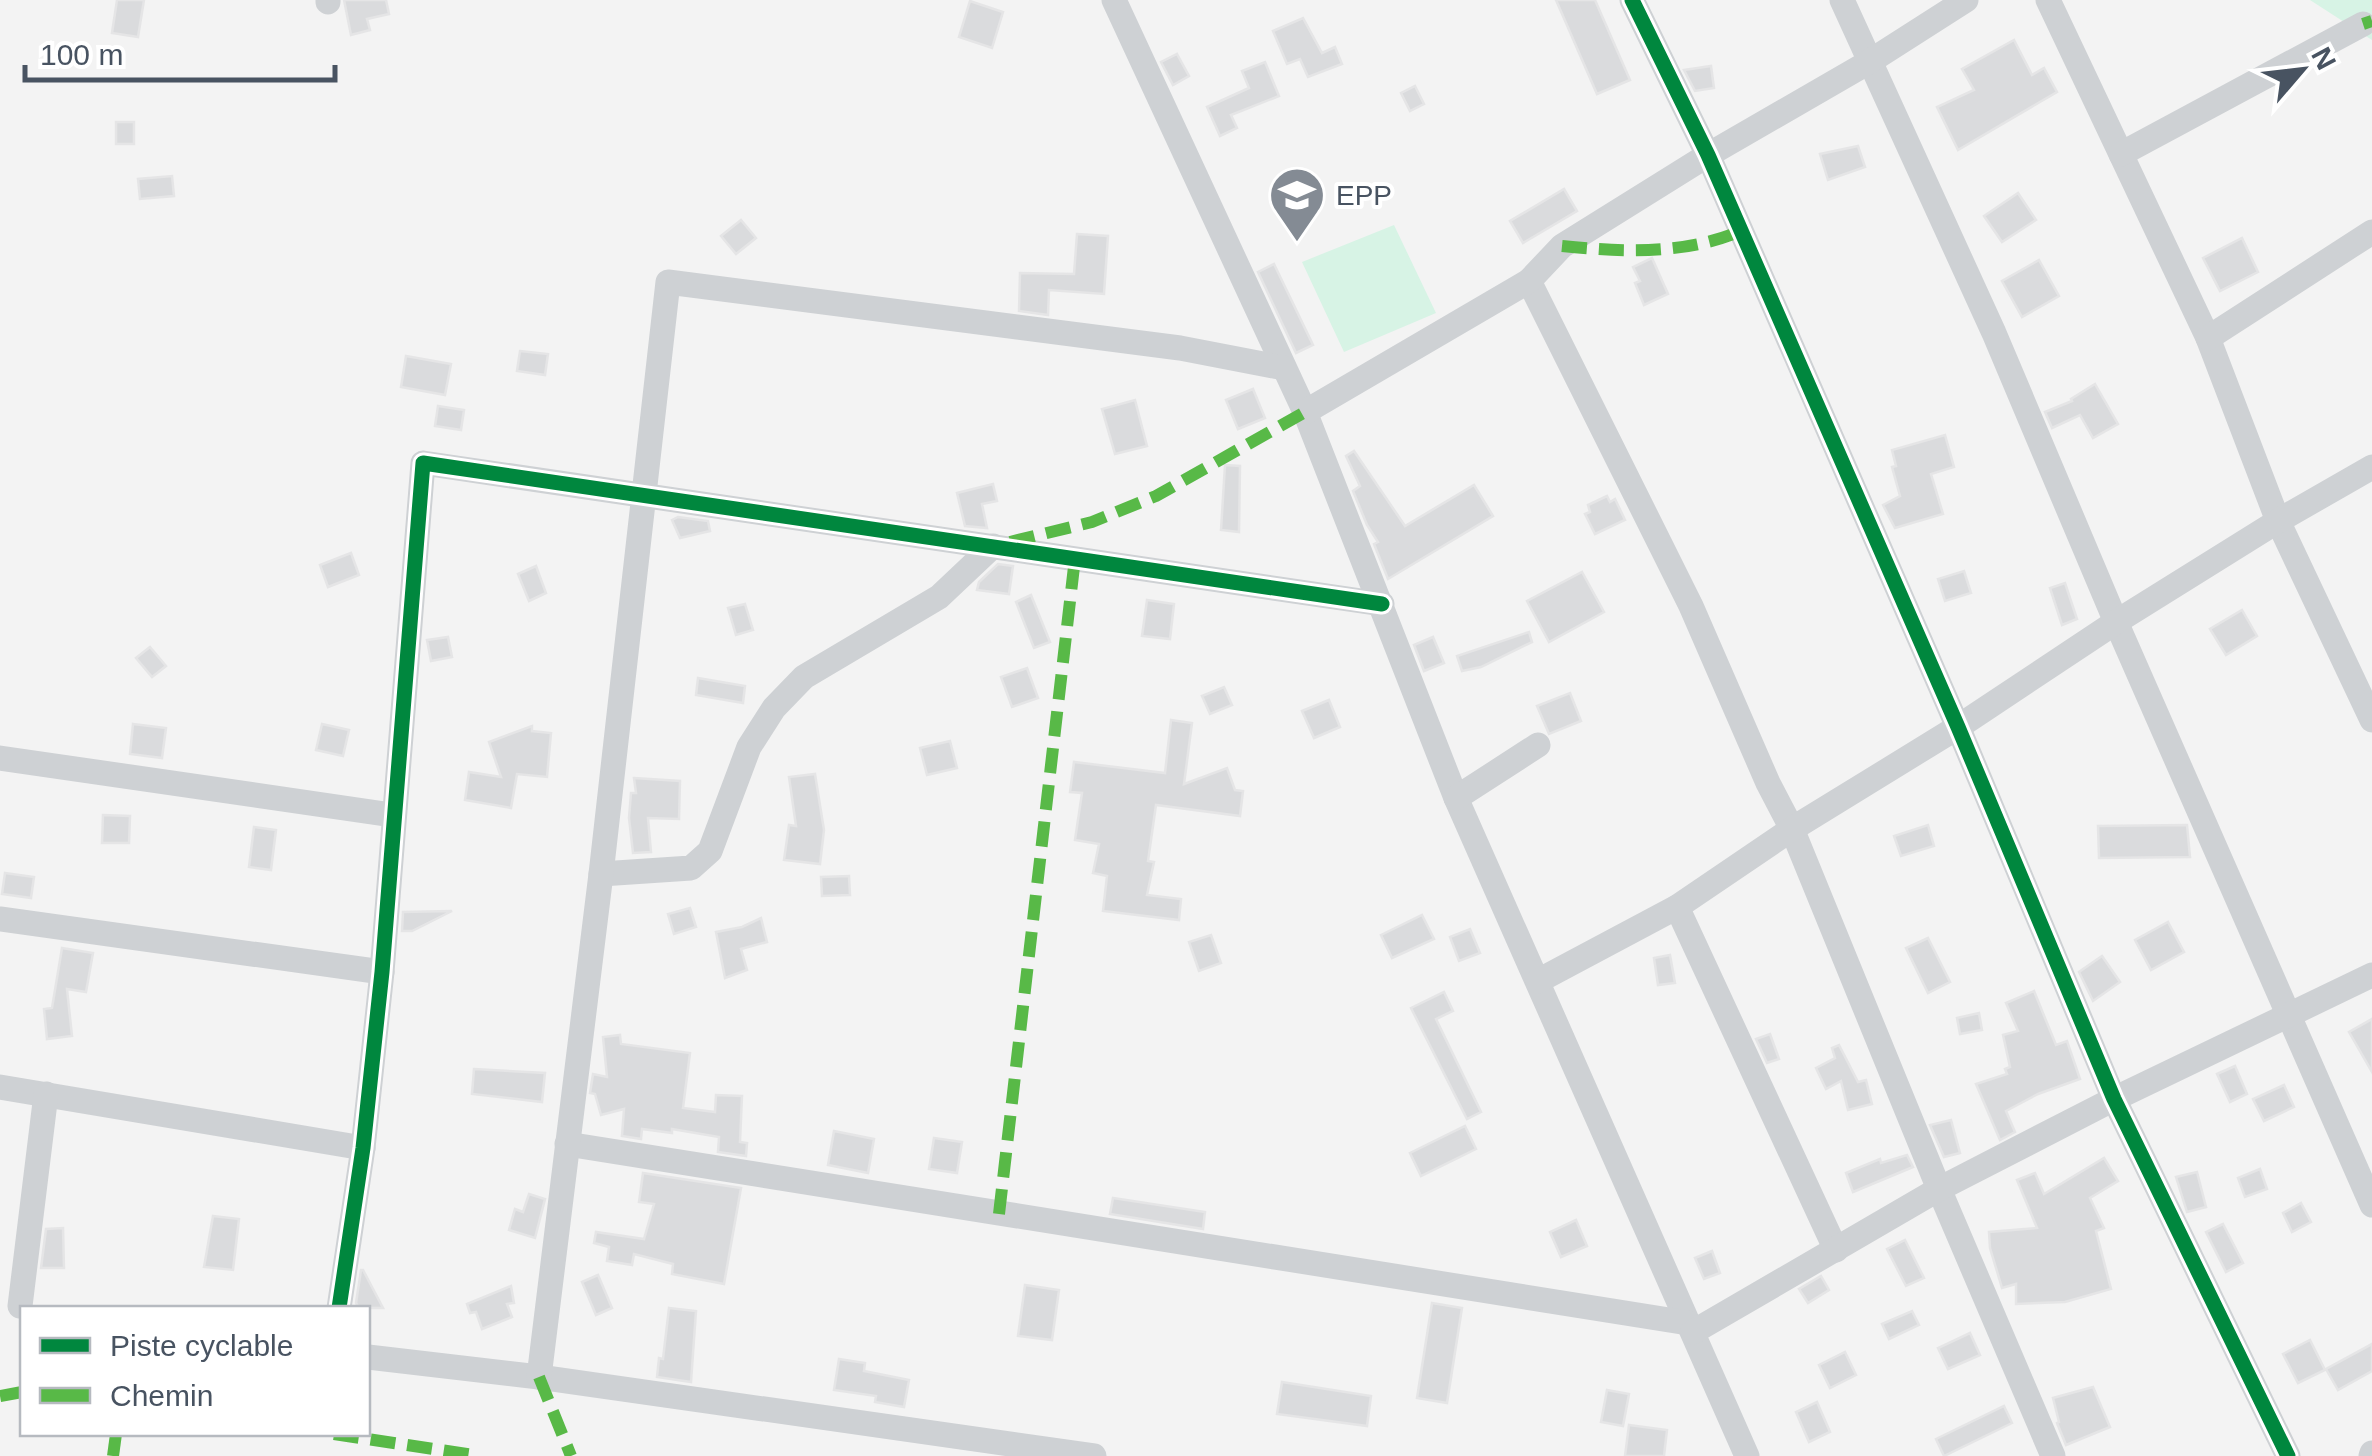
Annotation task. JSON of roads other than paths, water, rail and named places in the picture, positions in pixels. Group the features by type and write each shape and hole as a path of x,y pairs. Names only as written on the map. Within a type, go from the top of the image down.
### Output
{"street":[{"path":"1114,0 1305,412 1456,798 1747,1456"},
{"path":"1632,0 1708,155 1958,727 2114,1098 2288,1456"},
{"path":"1842,0 1994,333 2116,622 2372,1205"},
{"path":"1305,412 1528,281 1562,246 1708,155 1870,62 1966,0"},
{"path":"2048,0 2208,338 2278,521 2372,720"},
{"path":"2121,154 2362,24"},
{"path":"2208,338 2372,232"},
{"path":"1528,281 1692,606 1792,828 2053,1456"},
{"path":"538,1378 668,282 1180,348 1284,368"},
{"path":"339,1306 363,1148 382,972 423,462 1382,604"},
{"path":"1538,981 1677,907 1792,828 1958,727 2116,622 2372,467"},
{"path":"600,874 691,868 710,851 749,747 774,708 804,677 939,597 994,546"},
{"path":"1456,798 1538,745"},
{"path":"0,758 392,815"},
{"path":"1677,907 1836,1250"},
{"path":"0,919 382,972"},
{"path":"567,1144 1690,1328 1836,1250 1939,1189 2114,1098 2372,974"},
{"path":"0,1086 363,1148"},
{"path":"19,1306 46,1094"},
{"path":"370,1357 1094,1456"}],"place":[{"name":"EPP","path":"1297,244"}]}
